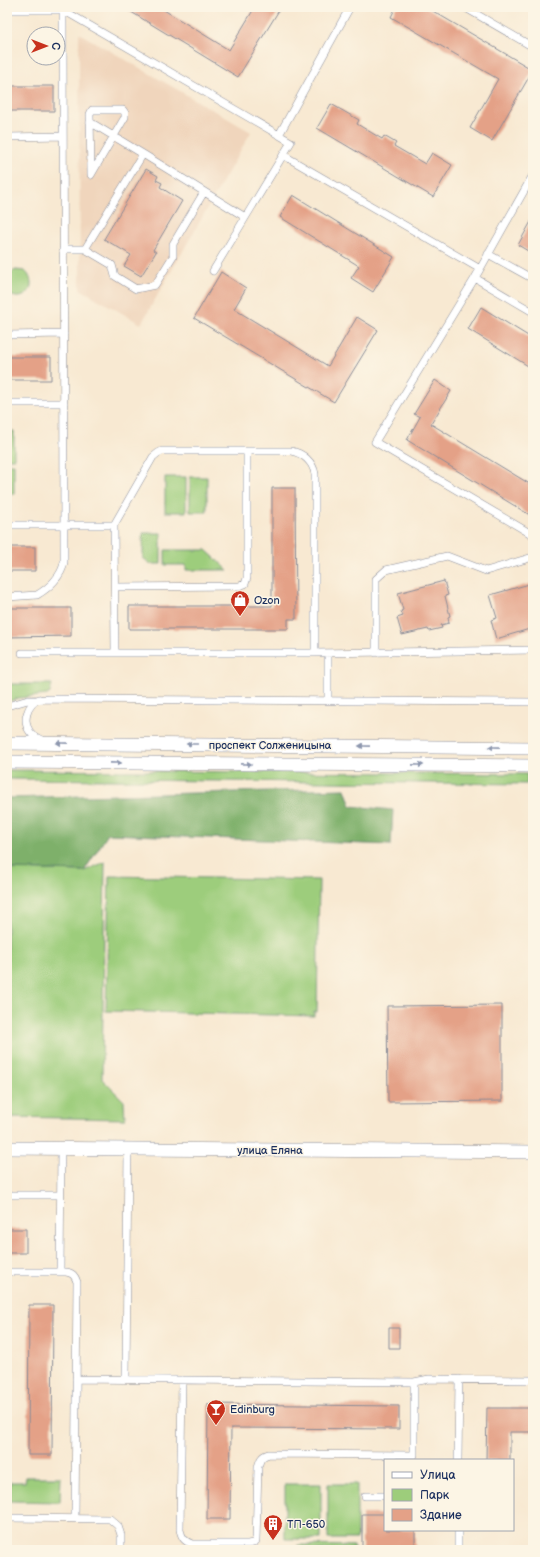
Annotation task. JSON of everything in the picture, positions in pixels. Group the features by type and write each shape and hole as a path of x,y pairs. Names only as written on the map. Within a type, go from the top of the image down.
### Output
{"street":[{"name":"проспект Солженицына","path":"7,743 46,742 533,748"},
{"name":"проспект Солженицына","path":"7,762 533,766"},
{"name":"улица Еляна","path":"7,1148 533,1152"}],"lane":[{"path":"279,135 350,7"},
{"path":"464,7 533,47"},
{"path":"7,596 37,595 59,575 63,570 64,562 64,8"},
{"path":"7,10 64,8 291,142 213,271"},
{"path":"92,110 124,111 125,119 91,175 90,122 90,114 92,110"},
{"path":"90,122 246,217"},
{"path":"7,136 63,136"},
{"path":"85,249 142,154"},
{"path":"284,155 480,269"},
{"path":"533,175 475,278 375,442 533,535"},
{"path":"64,249 85,249 112,265 115,276 136,289 155,285 172,256 173,244 204,192"},
{"path":"488,254 533,279"},
{"path":"475,278 533,312"},
{"path":"7,335 64,334"},
{"path":"7,403 64,403"},
{"path":"115,653 114,525 153,457 158,452 162,451 247,451 297,452 310,462 314,468 315,653"},
{"path":"114,587 239,586 245,584 247,578 247,451"},
{"path":"7,525 114,525"},
{"path":"376,653 376,579 386,570 447,556 486,571 533,557"},
{"path":"22,653 376,653 533,650"},
{"path":"328,653 328,701"},
{"path":"39,699 33,702 28,710 26,721 29,731 35,737 46,742"},
{"path":"7,706 28,700 39,699 533,702"},
{"path":"60,1272 61,1148"},
{"path":"126,1379 128,1149"},
{"path":"7,1195 60,1195"},
{"path":"7,1272 71,1272 75,1276 75,1519"},
{"path":"76,1378 414,1382 429,1379 533,1380"},
{"path":"458,1459 459,1379"},
{"path":"182,1380 180,1530 182,1537 186,1542 192,1544 253,1544 256,1540 258,1467 260,1460 269,1454 414,1458 414,1382"},
{"path":"365,1496 384,1496"},
{"path":"7,1518 110,1519 118,1526 121,1535 121,1550"},
{"path":"458,1531 458,1550"}],"shaded area":[{"path":"79,33 251,132 141,324 80,289"}],"green space":[{"path":"16,270 25,271 31,283 28,293 24,296 13,296 7,292 7,274"},
{"path":"7,431 14,431 14,459 7,459"},
{"path":"7,464 14,464 14,494 7,494"},
{"path":"165,477 186,477 186,512 165,512"},
{"path":"190,477 207,477 207,512 190,512"},
{"path":"143,533 161,533 161,564 151,564 143,558"},
{"path":"165,550 206,550 228,570 186,570 186,565 165,565"},
{"path":"7,684 52,684 50,693 47,695 19,698 7,702"},
{"path":"7,770 527,774 527,784 7,779"},
{"path":"345,789 351,806 393,810 391,845 108,834 84,871 7,869 7,798"},
{"path":"105,862 102,1079 124,1101 125,1119 7,1117 7,869 84,871"},
{"path":"109,876 319,880 317,1012 314,1012 314,1016 106,1011"},
{"path":"26,1477 61,1477 60,1502 10,1501 10,1482 25,1482"},
{"path":"285,1484 321,1484 321,1539 285,1539"},
{"path":"328,1484 357,1484 357,1539 328,1539"},
{"path":"298,1545 354,1546 354,1550 298,1550"}],"building":[{"path":"123,7 159,7 229,50 255,7 281,7 238,77"},
{"path":"396,7 426,7 533,70 492,141 470,128 498,79 391,17"},
{"path":"7,86 54,86 54,111 7,111"},
{"path":"331,104 359,120 357,124 382,139 384,136 396,143 394,146 425,164 432,153 452,165 433,197 317,128"},
{"path":"146,169 158,176 156,180 162,183 160,187 182,201 153,250 156,252 141,276 124,266 131,255 104,239"},
{"path":"293,195 394,257 373,292 351,278 359,266 280,217"},
{"path":"533,218 533,254 518,245"},
{"path":"221,272 246,288 234,309 328,366 357,317 378,330 334,402 194,318"},
{"path":"481,307 533,339 533,369 468,329"},
{"path":"7,357 51,357 51,380 7,380"},
{"path":"435,380 451,391 431,424 533,486 533,517 407,440 420,417 414,414"},
{"path":"272,488 295,488 296,619 288,619 288,629 129,629 129,606 272,606"},
{"path":"7,547 35,547 35,571 7,571"},
{"path":"444,581 448,595 445,596 450,616 448,617 449,623 441,625 442,628 429,631 428,629 402,635 397,618 403,616 401,611 403,610 398,593"},
{"path":"533,583 533,628 496,639 491,620 497,618 490,595"},
{"path":"7,608 71,608 71,636 7,637"},
{"path":"502,1005 502,1101 388,1102 387,1006"},
{"path":"7,1229 26,1229 26,1253 7,1253"},
{"path":"29,1305 53,1305 52,1455 28,1455"},
{"path":"389,1328 399,1328 399,1348 389,1348"},
{"path":"208,1404 399,1406 399,1429 231,1428 230,1519 207,1519"},
{"path":"487,1408 533,1408 533,1432 510,1432 510,1459 486,1459"},
{"path":"362,1514 384,1514 384,1531 415,1531 415,1550 362,1550"}],"place":[{"name":"Ozon","path":"240,617"},
{"name":"Edinburg","path":"216,1426"},
{"name":"ТП-650","path":"273,1541"}]}
